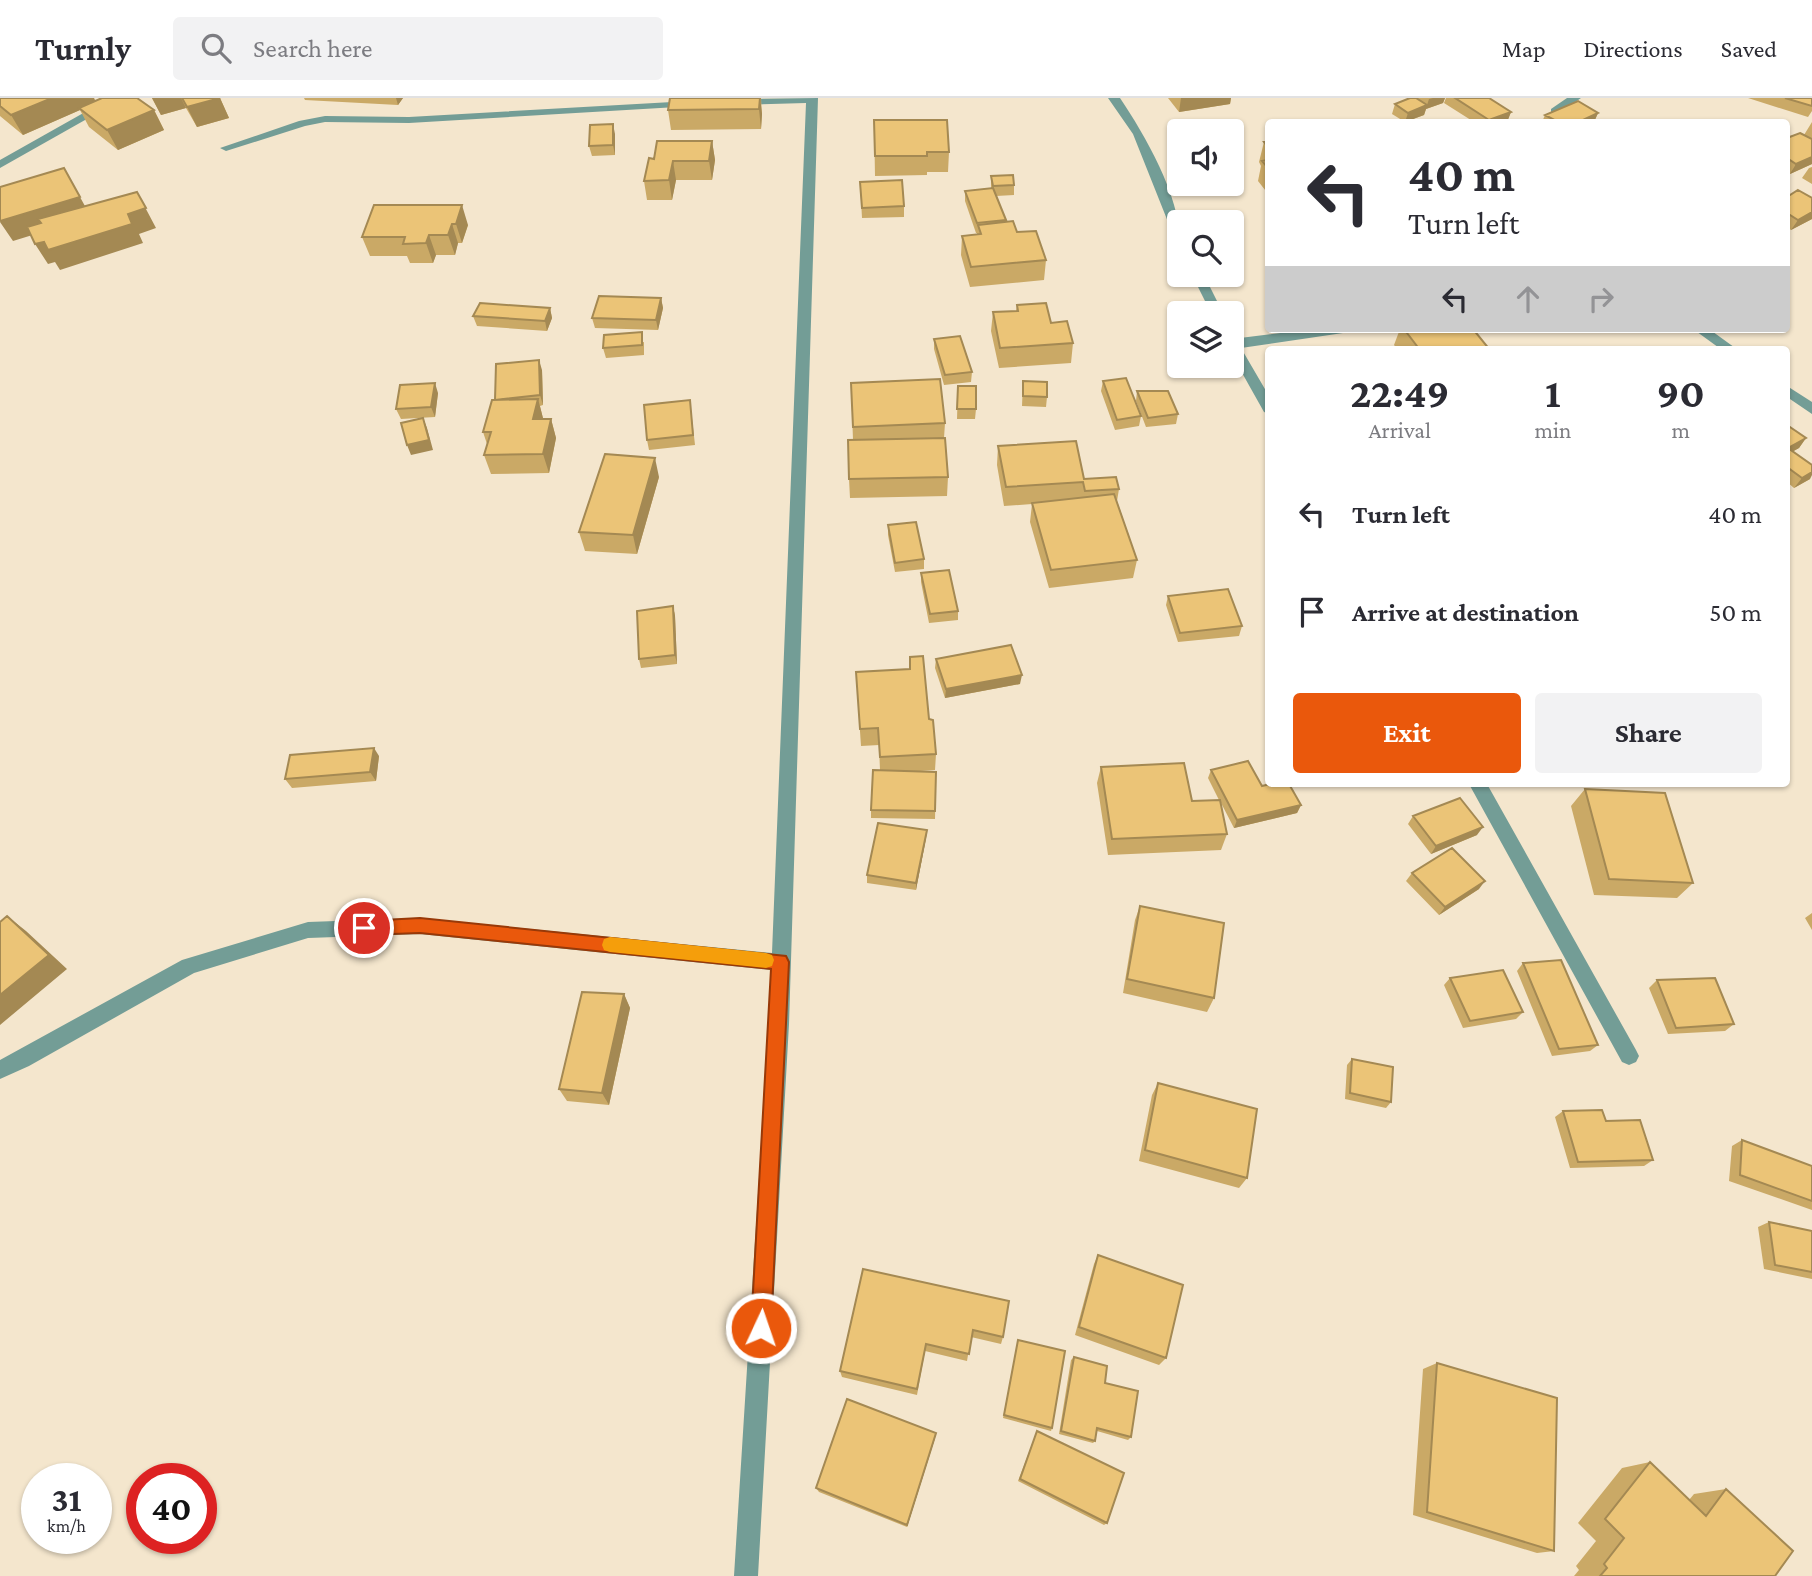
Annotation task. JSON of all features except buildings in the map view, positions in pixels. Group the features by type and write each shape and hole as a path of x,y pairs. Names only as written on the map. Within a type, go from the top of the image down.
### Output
{"street":[{"path":"731,102 813,98 779,1024 746,1576"},
{"path":"1114,98 1139,134 1169,210"},
{"path":"1555,111 1575,98"},
{"path":"0,165 115,99"},
{"path":"226,148 303,123 325,119 409,120 703,104"},
{"path":"1244,342 1314,333"},
{"path":"1706,333 1725,346"},
{"path":"1244,364 1265,402"},
{"path":"1790,392 1812,409"},
{"path":"1480,787 1629,1056"},
{"path":"0,1070 189,965 309,930 420,926 780,962"}],"slow traffic":[{"path":"610,945 766,960"}],"route":[{"path":"364,928 420,926 780,962 779,1024 761,1328"}]}
